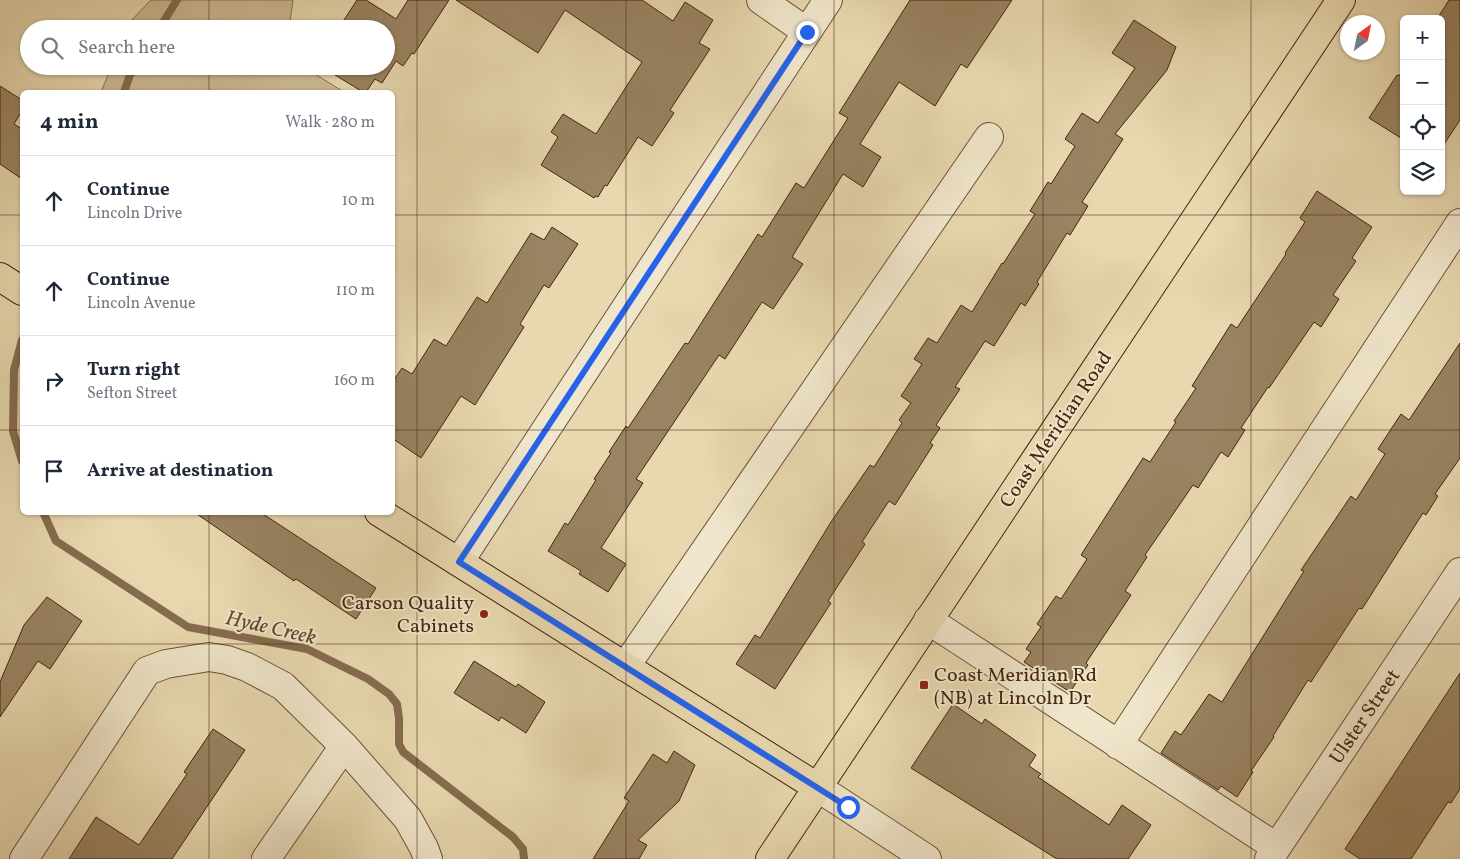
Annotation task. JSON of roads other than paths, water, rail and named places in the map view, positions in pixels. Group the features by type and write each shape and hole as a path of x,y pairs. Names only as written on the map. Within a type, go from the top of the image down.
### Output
{"main road":[{"name":"Coast Meridian Road","path":"770,859 1341,0"},
{"path":"0,277 20,290"},
{"path":"383,515 817,787"}],"street":[{"path":"761,0 807,32"},
{"path":"459,562 828,0"},
{"path":"625,667 989,137"},
{"path":"1118,745 1460,223"},
{"name":"Ulster Street","path":"1272,853 1460,572"},
{"path":"928,620 1118,745 1272,853"},
{"path":"24,859 147,671 166,664 209,657 227,660 247,667 283,686 344,746 408,819 428,859"},
{"path":"266,859 344,746"},
{"path":"817,787 927,859"}],"waterway":[{"name":"Hyde Creek","path":"165,20 177,0"},
{"name":"Hyde Creek","path":"125,90 130,75"},
{"name":"Hyde Creek","path":"20,348 14,370 13,431 20,454"},
{"name":"Hyde Creek","path":"44,515 56,541 188,627 307,649 368,679 389,694 397,704 399,744 403,752 513,837 523,849 524,859"}],"place":[{"name":"Carson Quality Cabinets","path":"484,614"},
{"name":"Coast Meridian Rd (NB) at Lincoln Dr","path":"924,685"}]}
